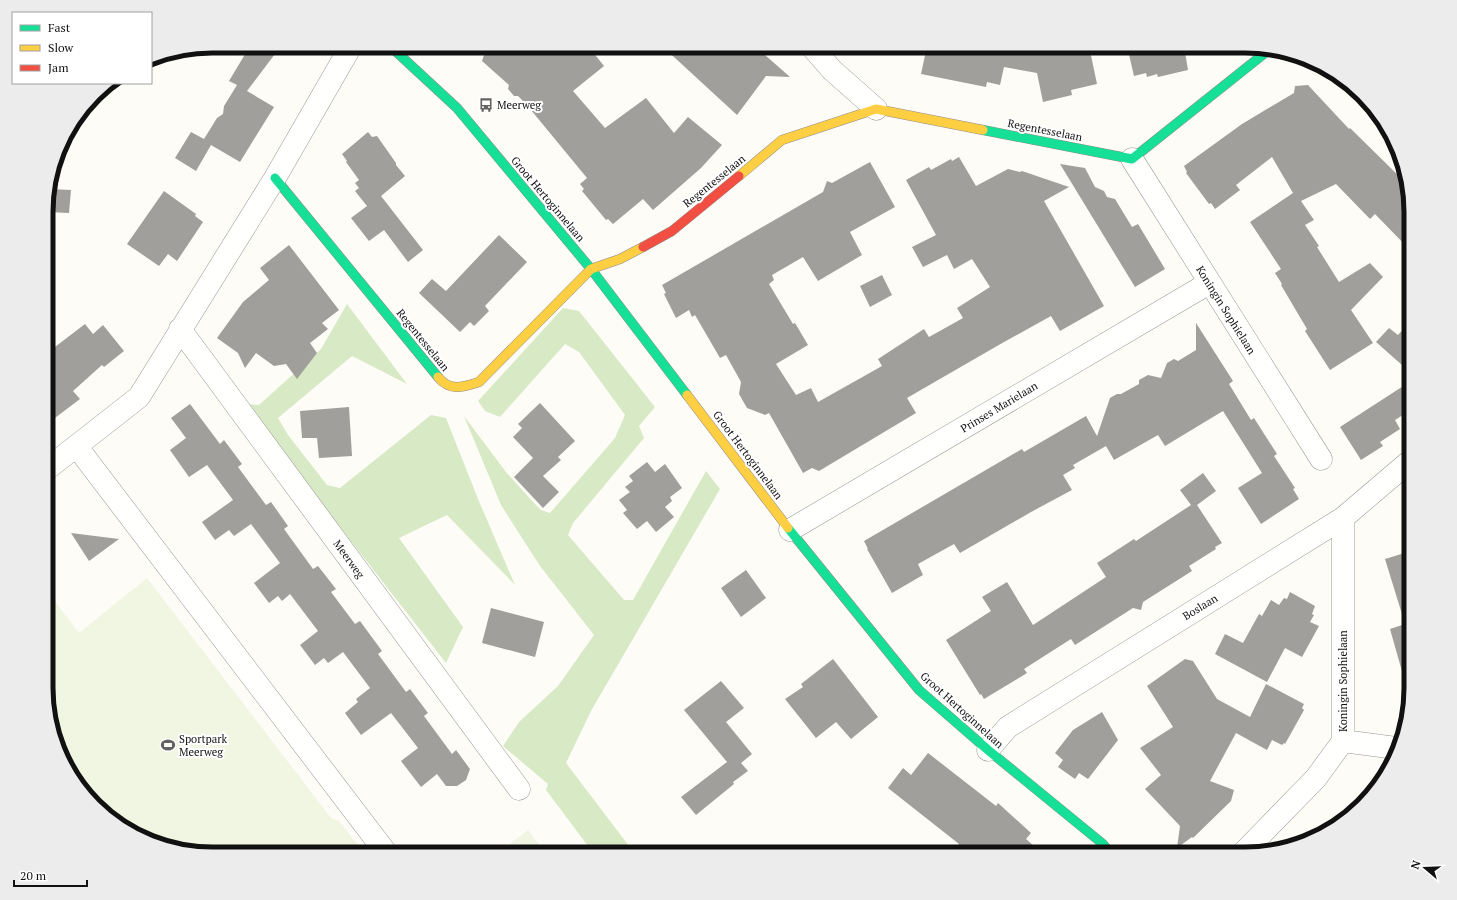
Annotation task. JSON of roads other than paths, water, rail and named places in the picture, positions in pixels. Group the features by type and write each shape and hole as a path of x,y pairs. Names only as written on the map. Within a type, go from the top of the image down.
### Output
{"street":[{"path":"53,465 78,447 139,397 275,178 347,53"},
{"name":"Groot Hertoginnelaan","path":"398,53 457,108 591,270 790,530 919,690 988,750 1105,847"},
{"path":"817,53 832,70 876,109"},
{"path":"1132,159 1264,54"},
{"name":"Regentesselaan","path":"275,178 443,383 459,388 479,382 591,270 620,259 672,231 782,140 876,109 1132,159"},
{"name":"Koningin Sophielaan","path":"1132,159 1321,459"},
{"name":"Prinses Marielaan","path":"790,530 1209,283"},
{"name":"Meerweg","path":"180,329 519,789"},
{"path":"78,447 382,847"},
{"name":"Boslaan","path":"988,750 1008,727 1343,518 1404,466"},
{"name":"Koningin Sophielaan","path":"1249,847 1316,778 1342,741 1343,518"},
{"path":"1342,741 1393,748"}],"place":[{"name":"Meerweg","path":"486,105"},
{"name":"Sportpark Meerweg","path":"168,745"}]}
